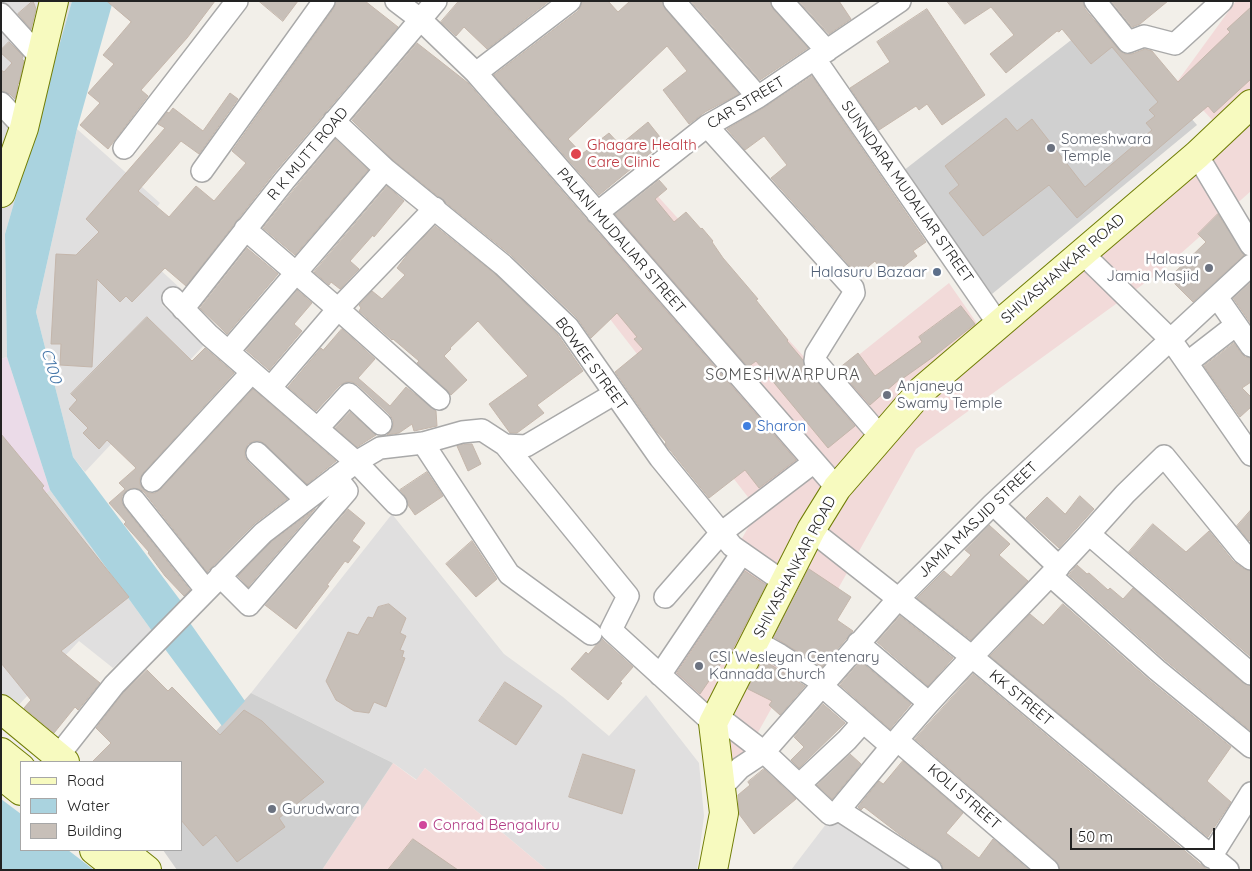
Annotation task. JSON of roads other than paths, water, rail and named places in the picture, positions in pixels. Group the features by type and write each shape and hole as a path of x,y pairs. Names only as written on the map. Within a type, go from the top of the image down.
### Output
{"street":[{"path":"1,193 24,128 54,1"},
{"path":"124,148 237,1"},
{"path":"202,171 324,1"},
{"name":"PALANI MUDALIAR STREET","path":"396,1 421,20 476,73 837,488"},
{"name":"R K MUTT ROAD","path":"229,351 178,304 245,229 436,1"},
{"path":"476,73 570,1"},
{"path":"674,1 758,98"},
{"name":"SUNNDARA MUDALIAR STREET","path":"782,1 821,55 999,325"},
{"name":"CAR STREET","path":"597,213 707,126 758,98 900,1"},
{"path":"1095,1 1128,42 1144,36 1175,44 1222,1"},
{"path":"1,14 41,58"},
{"path":"1,103 24,128"},
{"name":"SHIVASHANKAR ROAD","path":"714,719 785,584 811,530 837,488 921,391 1196,155 1251,104"},
{"name":"BOWEE STREET","path":"334,121 385,169 503,265 568,327 660,458 721,533 732,546 785,584"},
{"path":"707,126 853,288 854,293 816,354 816,361 881,438"},
{"path":"1196,155 1251,245"},
{"path":"385,169 229,351 356,462 396,504"},
{"path":"271,387 338,308 435,208"},
{"path":"245,229 338,308 439,399"},
{"path":"1082,253 1171,340 1251,455"},
{"name":"JAMIA MASJID STREET","path":"720,789 740,768 764,752 898,598 992,504 1251,265"},
{"path":"1217,297 1251,346"},
{"path":"1187,363 1236,325"},
{"path":"152,481 252,372"},
{"path":"318,428 349,394 381,424"},
{"path":"505,445 526,446 614,394"},
{"path":"1,709 62,759 114,685 263,533 356,462 380,448 423,443 462,432 482,430 505,445 628,596 611,630 660,675 714,719 764,752 830,814 839,810 890,748 972,656 1055,572 1125,494 1164,456 1243,553 1251,559"},
{"path":"423,443 509,574 591,634"},
{"path":"257,453 306,500"},
{"path":"665,597 721,533 814,462"},
{"path":"134,500 213,583 249,605 346,491 336,478"},
{"path":"992,504 1055,572 1157,670 1251,747"},
{"name":"KK STREET","path":"811,530 972,656 1220,864"},
{"path":"1089,534 1251,674"},
{"path":"660,675 742,553"},
{"name":"KOLI STREET","path":"755,641 780,655 824,685 890,748 1048,870"},
{"path":"858,643 929,703"},
{"path":"713,870 724,814 714,719"},
{"path":"799,785 847,740 863,722"},
{"path":"1,752 20,767"},
{"path":"1,775 20,790"},
{"path":"1220,864 1251,793"},
{"path":"839,810 931,870"},
{"path":"95,851 119,870"},
{"path":"123,851 147,870"},
{"path":"152,851 155,854 159,870"}],"water":[{"path":"72,1 113,1 77,129 36,312 73,457 183,604 152,631 50,490 7,357 5,234"},
{"path":"188,620 245,701 222,726 162,645"},
{"path":"1,799 20,813 20,851 69,851 94,870 1,870"}],"place":[{"name":"Someshwara Temple","path":"1051,148"},
{"name":"Ghagare Health Care Clinic","path":"576,154"},
{"name":"Halasur Jamia Masjid","path":"1209,268"},
{"name":"Halasuru Bazaar","path":"937,272"},
{"name":"Anjaneya Swamy Temple","path":"887,395"},
{"name":"Sharon","path":"747,426"},
{"name":"CSI Wesleyan Centenary Kannada Church","path":"699,666"},
{"name":"Gurudwara","path":"272,809"},
{"name":"Conrad Bengaluru","path":"423,825"}],"district":[{"name":"SOMESHWARPURA","path":"783,375"}],"water label":[{"name":"C100","path":"51,366"}]}
